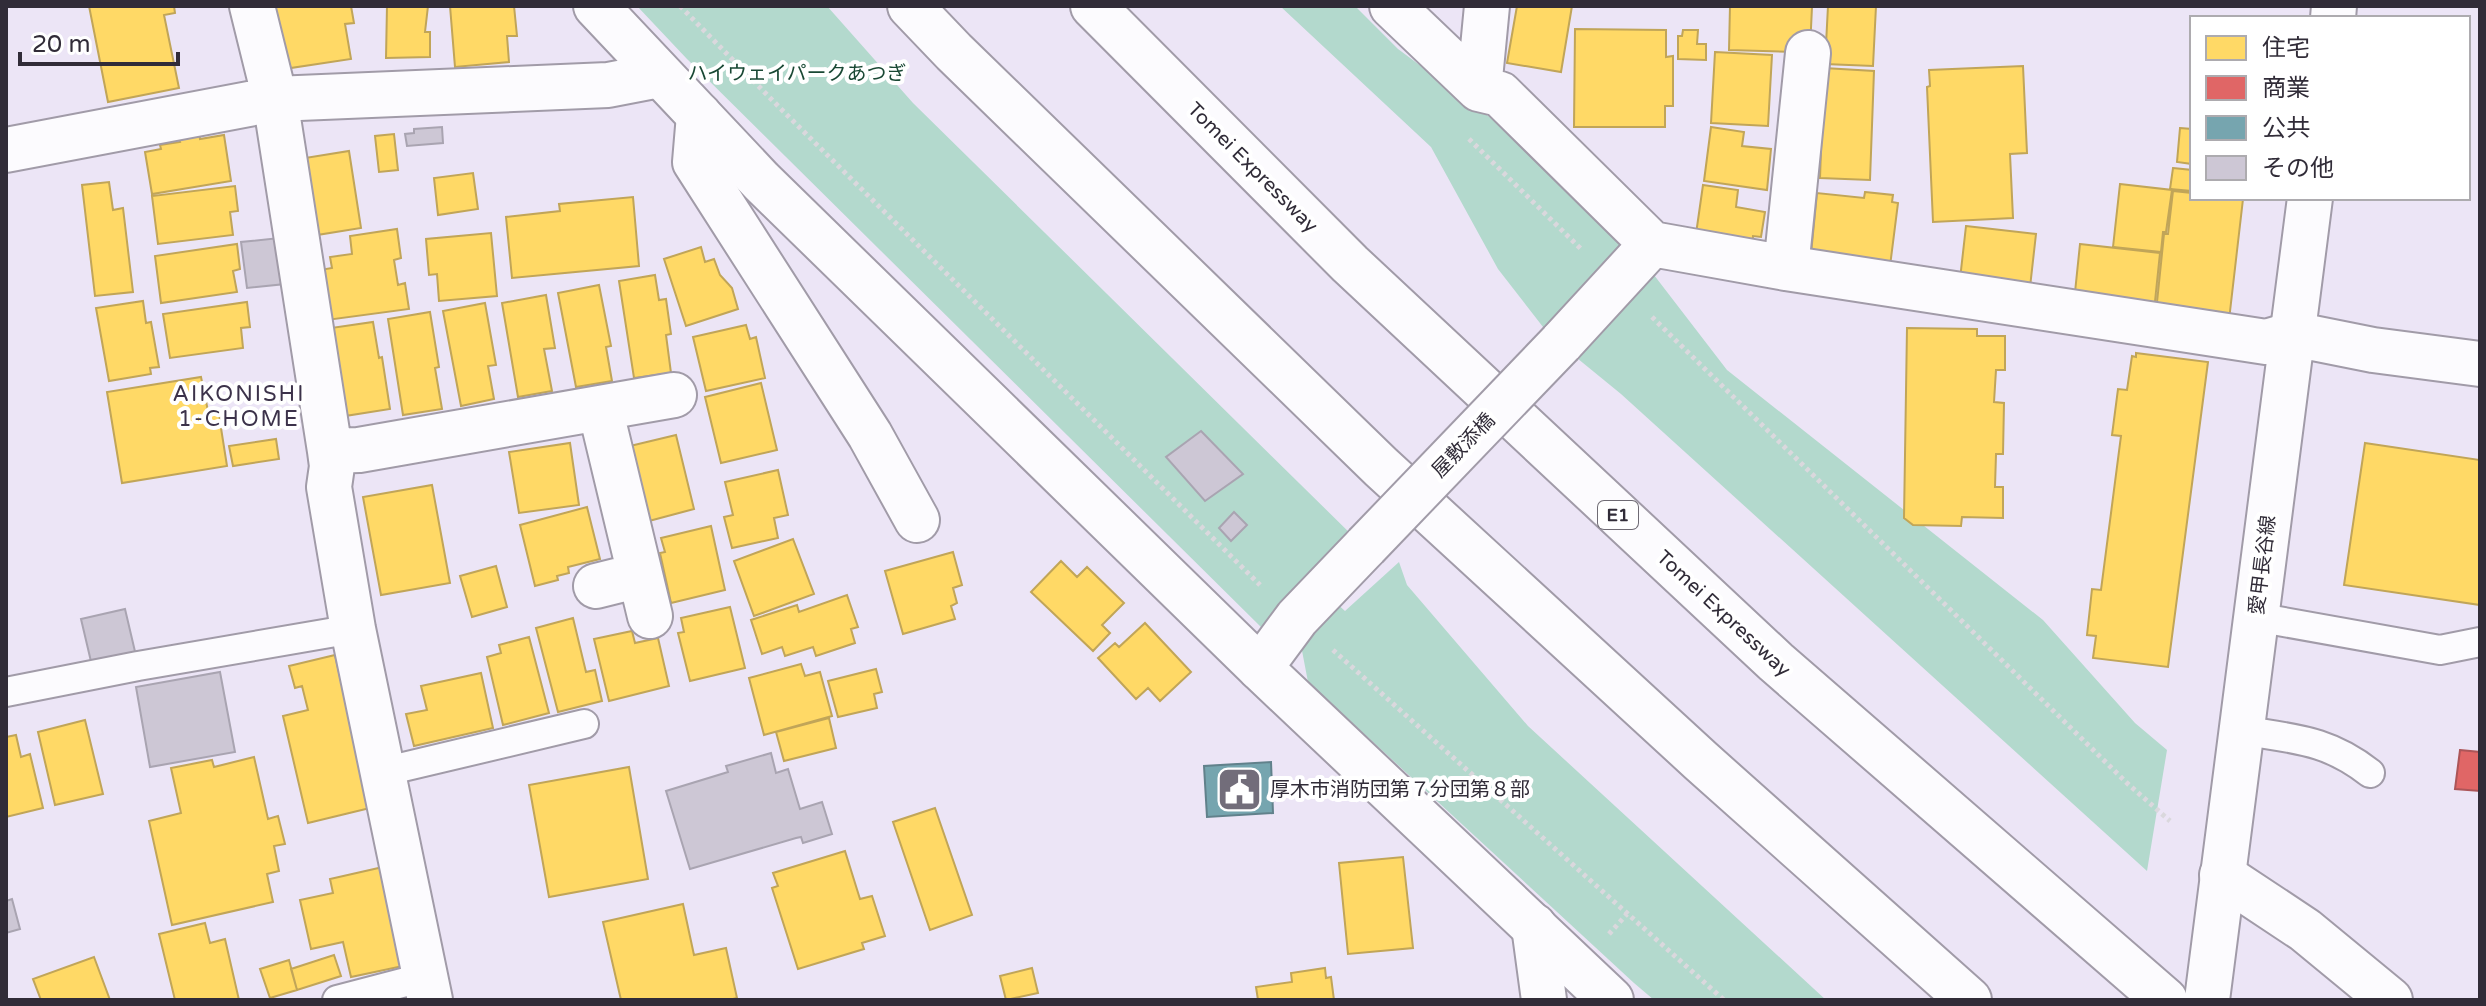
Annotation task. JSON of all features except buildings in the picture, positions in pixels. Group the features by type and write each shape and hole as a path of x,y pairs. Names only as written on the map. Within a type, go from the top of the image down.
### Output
{"main road":[{"path":"252,6 275,99 330,451 332,466 329,487 353,629 428,988"},
{"path":"596,6 761,181 1260,668 1611,1000"},
{"path":"910,6 1381,467 1701,761 1969,1000"},
{"name":"Tomei Expressway","path":"1093,6 1350,264 1776,662 2165,1000"},
{"path":"1392,6 1479,89 1500,94 1652,244 1786,268 2266,342 2293,334 2373,350 2480,364"},
{"path":"1479,89 1487,6"},
{"path":"1786,268 1808,53"},
{"path":"6,150 275,99 608,85 660,75"},
{"path":"699,115 695,162 870,435 882,485 917,520"},
{"name":"愛甲長谷線","path":"2207,1000 2310,200"},
{"name":"屋敷添橋","path":"1260,668 1297,618 1652,244"},
{"path":"330,451 359,450 674,395"},
{"path":"596,586 645,596 600,408"},
{"path":"2222,875 2305,930 2390,1000"},
{"path":"1534,926 1544,1000"}],"lane":[{"path":"2256,617 2440,650 2480,642"},
{"path":"6,692 353,629"},
{"path":"382,772 584,724"},
{"path":"2241,730 2321,744 2350,757 2370,773"},
{"path":"337,1000 428,988"}],"path":[{"path":"680,6 1271,596 1724,1000"},
{"path":"1468,138 2128,784 2170,821"}],"green space":[{"name":"ハイウェイパークあつぎ","path":"637,6 827,6 913,103 1360,543 1313,582 1345,611 1399,562 1407,585 1528,726 1826,1000 1654,1000 1308,682 1299,635 1264,630"},
{"path":"1280,6 1355,6 1398,49 1507,130 1634,249 1727,370 2043,620 2135,723 2167,750 2147,871 1621,394 1550,336 1498,269 1431,147"}],"place":[{"name":"厚木市消防団第７分団第８部","path":"1239,789"}],"district":[{"name":"AIKONISHI 1-CHOME","path":"239,406"}]}
